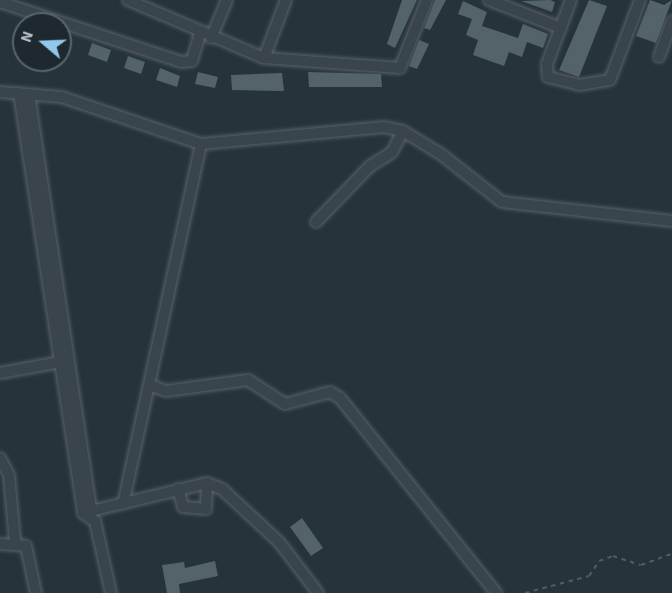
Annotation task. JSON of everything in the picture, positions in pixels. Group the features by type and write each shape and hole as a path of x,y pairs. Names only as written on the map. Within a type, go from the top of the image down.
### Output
{"street":[{"path":"128,0 211,38 264,58 399,68 428,0"},
{"path":"211,38 227,0"},
{"path":"264,58 286,0"},
{"path":"489,0 561,28"},
{"path":"571,0 548,77 579,85 610,80 640,0"},
{"path":"0,2 181,62 192,61 200,33"},
{"path":"659,57 672,21"},
{"path":"0,92 62,97 201,144 384,127 403,131 502,202 672,221"},
{"path":"24,93 87,512 95,521 111,593"},
{"path":"316,222 364,171 392,152 403,131"},
{"path":"123,504 201,144"},
{"path":"0,373 65,361"},
{"path":"150,385 166,391 248,380 285,404 330,392 340,398 496,593"},
{"path":"0,458 9,475 15,541"},
{"path":"87,512 207,483 222,489 279,542 318,593"},
{"path":"178,489 183,507 206,509 207,483"},
{"path":"0,544 15,541 26,546 32,558 36,593"}],"path":[{"path":"525,593 589,576 598,561 613,556 641,565 672,554"}],"building":[{"path":"402,0 417,0 395,48 387,44"},
{"path":"435,0 446,0 430,30 424,28"},
{"path":"550,0 555,2 552,12 521,1"},
{"path":"589,0 607,6 579,77 559,70"},
{"path":"650,0 664,5 672,0 656,43 636,36"},
{"path":"463,1 487,12 482,26 518,38 523,24 548,34 543,48 527,42 522,57 509,52 504,66 473,55 478,40 466,35 472,19 458,14"},
{"path":"419,40 429,44 417,69 409,66"},
{"path":"92,43 111,50 107,62 88,55"},
{"path":"128,56 145,62 141,74 124,68"},
{"path":"160,68 180,76 177,87 156,80"},
{"path":"198,72 218,77 215,88 195,84"},
{"path":"308,72 381,74 382,87 309,87"},
{"path":"282,73 284,91 232,90 231,75"},
{"path":"302,518 323,548 311,556 290,527"},
{"path":"215,561 218,576 179,584 180,593 167,593 162,565 184,562 185,568"}]}
